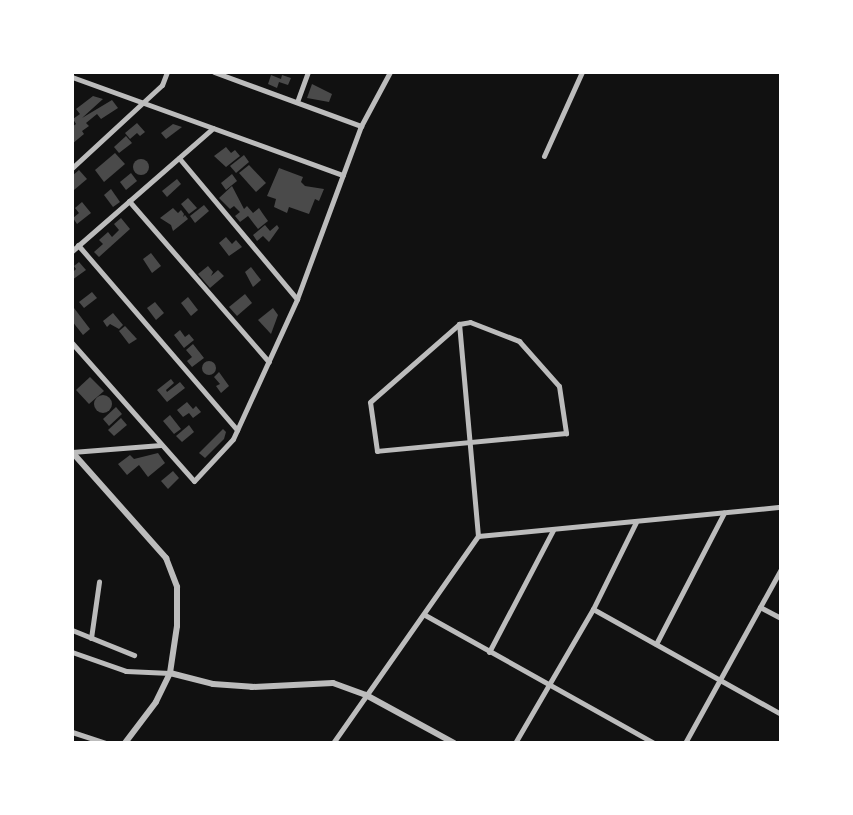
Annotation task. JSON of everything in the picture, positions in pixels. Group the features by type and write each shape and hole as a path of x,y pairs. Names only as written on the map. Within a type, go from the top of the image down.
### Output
{"street":[{"path":"72,168 162,85 167,72"},
{"path":"214,72 361,126"},
{"path":"234,79 237,72"},
{"path":"297,102 308,72"},
{"path":"72,343 194,481 233,439 298,299 361,126 390,72"},
{"path":"544,156 582,72"},
{"path":"72,77 343,175"},
{"path":"72,251 213,128"},
{"path":"179,158 298,299"},
{"path":"129,201 269,362"},
{"path":"78,245 237,430"},
{"path":"470,322 519,341 559,386 566,433 377,451 370,402 459,324 470,322"},
{"path":"333,743 478,536 459,324"},
{"path":"72,452 161,445"},
{"path":"72,452 166,558 177,587 177,626 170,673 156,702 125,743"},
{"path":"478,536 781,507"},
{"path":"656,644 724,513"},
{"path":"515,743 593,609 636,521"},
{"path":"489,652 553,530"},
{"path":"685,743 781,569"},
{"path":"91,638 100,582"},
{"path":"760,607 781,618"},
{"path":"593,609 781,714"},
{"path":"425,615 549,687 654,743"},
{"path":"72,630 134,655"},
{"path":"72,652 126,671 170,673 226,685 333,683 366,695 454,743"},
{"path":"72,732 105,743"}],"building":[{"path":"271,75 281,79 282,75 291,78 288,85 279,82 277,88 268,84"},
{"path":"312,84 332,94 329,102 307,98"},
{"path":"93,96 103,99 82,118 112,100 118,108 101,119 97,114 86,123 89,126 82,131 84,134 72,144 72,127 76,124 73,119 80,114 76,109"},
{"path":"137,123 145,132 140,136 137,133 130,139 125,133"},
{"path":"173,124 182,127 166,139 161,133"},
{"path":"126,136 132,143 119,153 114,147"},
{"path":"226,147 231,153 235,150 240,156 226,167 214,156"},
{"path":"115,153 125,164 104,182 95,170"},
{"path":"244,155 249,162 236,173 230,166"},
{"path":"141,159 149,167 141,175 133,167"},
{"path":"249,165 266,183 256,192 239,173"},
{"path":"279,168 303,177 301,182 305,186 324,189 319,201 315,199 309,214 289,207 287,213 274,207 276,199 267,196"},
{"path":"79,170 87,179 74,190 72,176"},
{"path":"131,173 137,181 126,190 120,182"},
{"path":"232,174 237,181 226,190 221,183"},
{"path":"177,179 181,184 167,197 162,191"},
{"path":"232,186 244,209 247,206 253,213 259,208 268,221 258,229 248,216 240,222 235,216 240,212 234,206 230,209 219,198"},
{"path":"111,189 120,202 113,207 104,195"},
{"path":"188,198 197,208 189,214 181,204"},
{"path":"82,202 91,213 77,224 73,218 79,213 75,208"},
{"path":"204,205 209,211 195,223 190,216"},
{"path":"173,208 178,213 181,210 183,217 185,215 188,219 173,231 171,225 160,218"},
{"path":"121,218 130,229 99,257 94,252 103,244 99,240 108,232 112,237 119,230 114,224"},
{"path":"265,225 270,231 277,225 279,228 269,242 263,236 257,241 253,235"},
{"path":"226,237 232,244 236,240 242,247 229,256 219,243"},
{"path":"151,253 161,266 152,273 143,259"},
{"path":"79,262 86,270 72,280 72,273 76,269 74,266"},
{"path":"208,266 213,272 211,276 218,270 224,276 210,288 198,274"},
{"path":"251,267 261,280 253,287 245,272"},
{"path":"92,292 97,298 84,308 79,302"},
{"path":"245,294 252,303 237,316 229,307"},
{"path":"188,297 198,310 191,316 181,303"},
{"path":"155,302 164,313 156,320 147,308"},
{"path":"74,308 90,329 83,335 72,321"},
{"path":"273,308 278,315 271,334 258,320"},
{"path":"113,313 123,325 119,329 110,324 107,327 103,321"},
{"path":"125,326 137,339 129,344 119,331"},
{"path":"180,330 185,337 189,334 194,340 184,348 174,335"},
{"path":"193,344 204,358 192,367 187,361 192,357 186,350"},
{"path":"209,361 214,363 214,373 209,375 204,373 202,368 204,363"},
{"path":"219,372 229,386 221,393 216,386 220,384 214,377"},
{"path":"90,377 104,391 89,404 76,390"},
{"path":"171,379 174,383 167,392 180,382 185,388 167,402 157,390"},
{"path":"99,395 107,395 112,404 110,411 99,413 94,408 94,400"},
{"path":"187,402 193,409 196,406 201,412 193,418 189,413 183,417 177,410"},
{"path":"116,407 122,414 109,426 103,419"},
{"path":"170,415 181,429 174,434 163,421"},
{"path":"121,418 127,425 114,436 108,430"},
{"path":"189,425 194,432 182,442 176,436"},
{"path":"223,429 226,432 224,439 205,458 199,453"},
{"path":"158,453 165,463 148,477 139,465 127,475 118,464 130,455 134,459"},
{"path":"173,471 179,478 168,489 161,481"}]}
